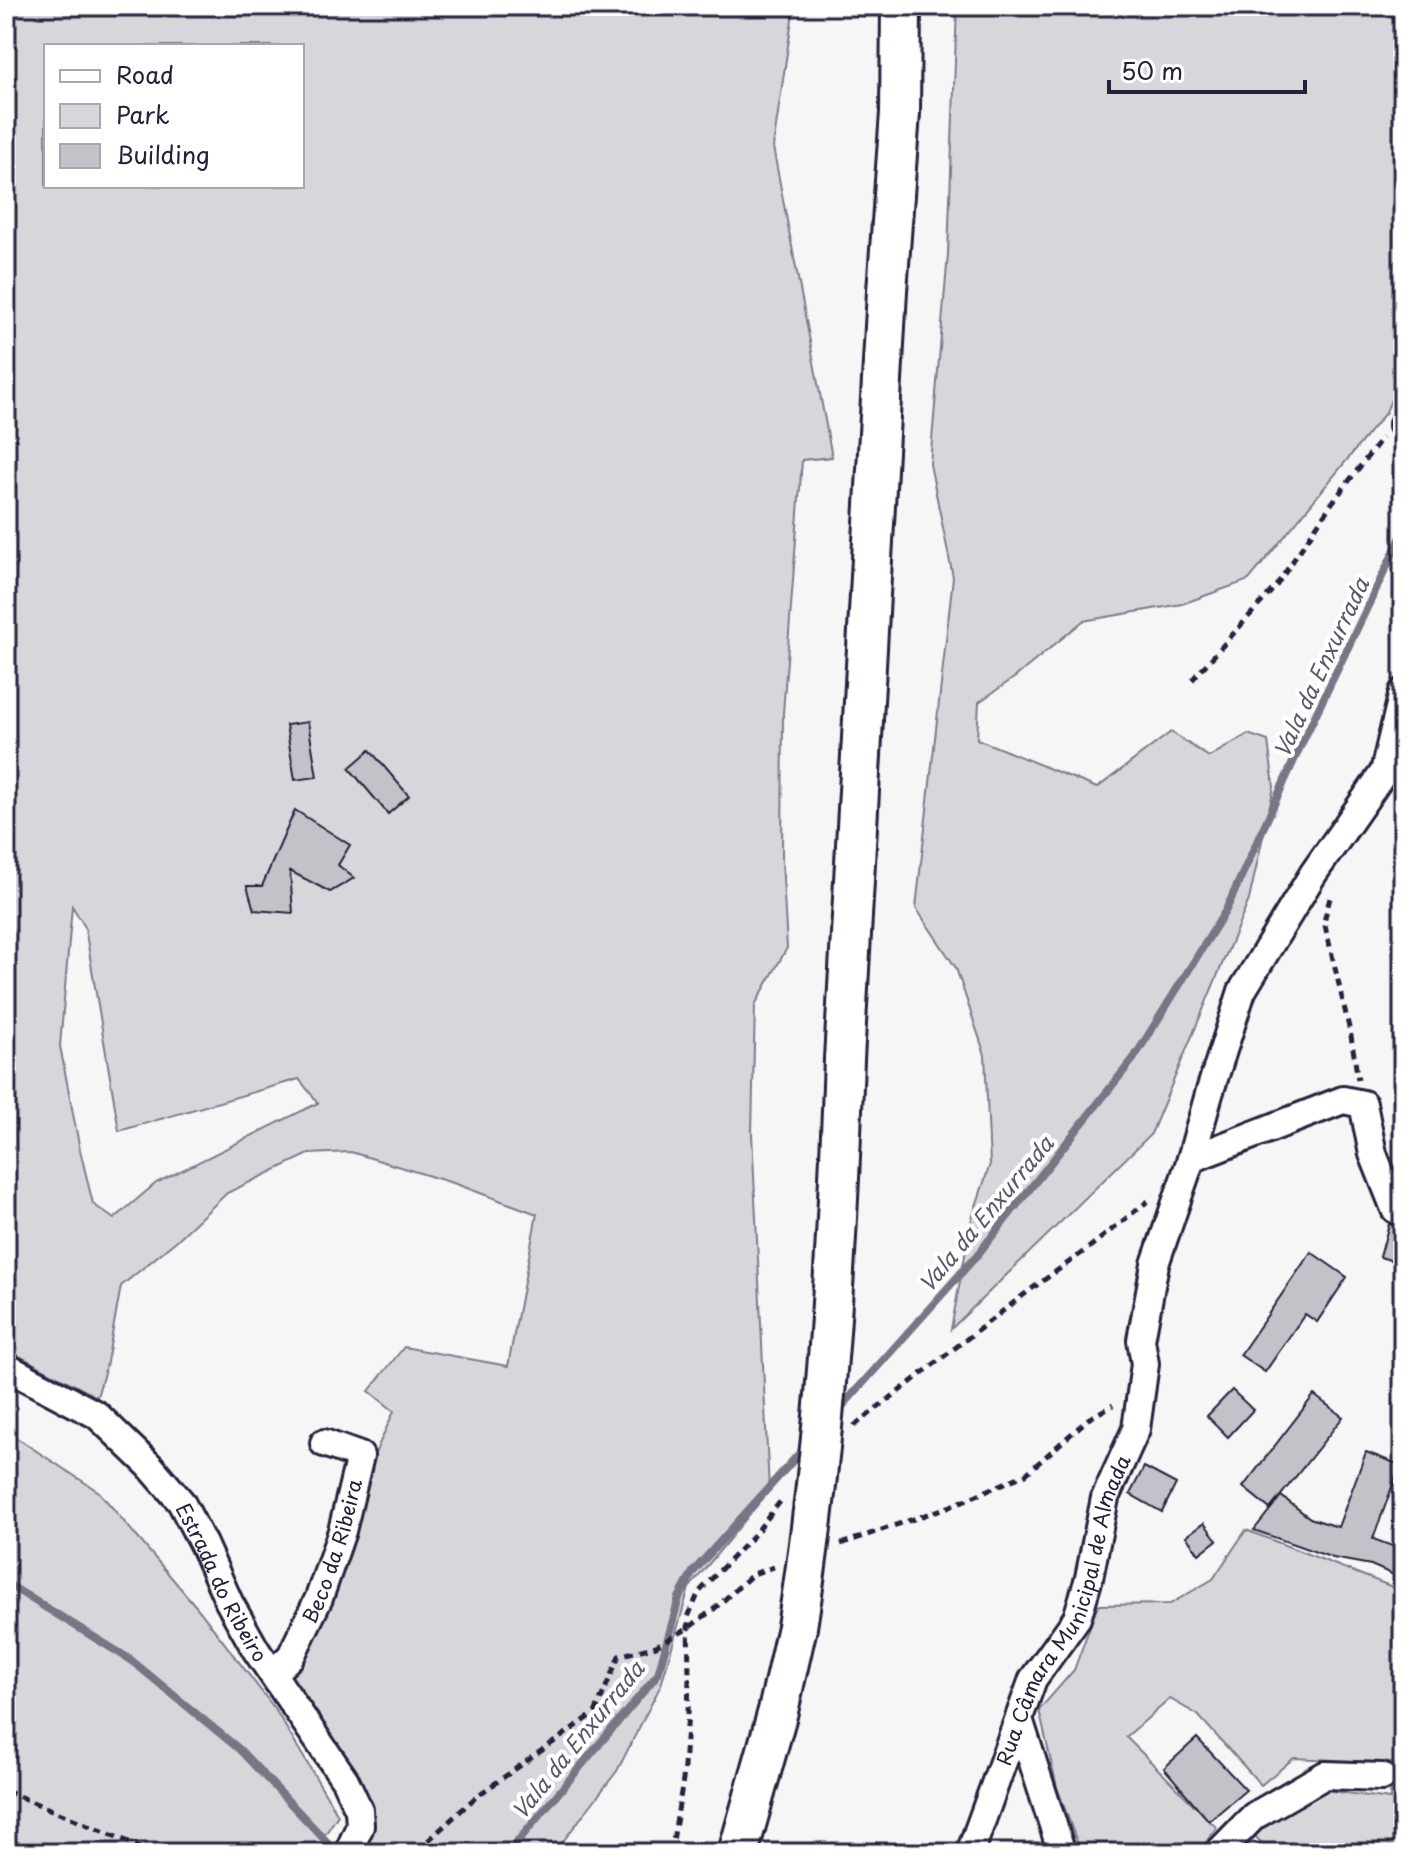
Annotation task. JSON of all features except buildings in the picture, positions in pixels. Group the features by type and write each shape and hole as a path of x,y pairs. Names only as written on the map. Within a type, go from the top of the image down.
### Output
{"main road":[{"path":"738,1853 778,1711 797,1627 818,1475 837,1254 844,1059 887,291 900,113 901,6"}],"street":[{"name":"Rua Câmara Municipal de Almada","path":"970,1853 1033,1679 1077,1618 1089,1578 1105,1498 1136,1429 1143,1376 1141,1340 1155,1264 1191,1159 1242,991 1313,874 1384,772 1403,692"},
{"path":"1191,1159 1343,1100 1363,1104 1373,1154 1395,1209 1403,1212"},
{"name":"Estrada do Ribeiro","path":"6,1367 97,1415 150,1466 181,1502 256,1650 345,1780 359,1810 360,1826 348,1853"},
{"name":"Beco da Ribeira","path":"273,1673 291,1656 319,1598 342,1531 360,1456 324,1443"},
{"path":"1019,1719 1062,1853"},
{"path":"1218,1853 1254,1816 1325,1775 1382,1777"}],"path":[{"path":"1192,680 1276,586 1332,503 1380,440 1403,425"},
{"path":"1333,890 1324,921 1351,1036 1363,1104"},
{"path":"845,1434 1153,1196"},
{"path":"838,1545 951,1506 1026,1474 1143,1376"},
{"path":"671,1853 683,1780 689,1678 688,1617 699,1592 755,1534 791,1487"},
{"path":"366,1853 420,1848 477,1796 595,1713 619,1656 656,1646 687,1629 753,1574 782,1565"},
{"path":"6,1791 136,1845 146,1853"}],"green space":[{"path":"6,6 794,6 773,147 832,457 802,460 783,713 782,860 787,948 755,1005 752,1134 769,1491 689,1588 661,1685 617,1771 554,1853 357,1853 367,1815 287,1675 318,1622 376,1451 394,1411 369,1391 404,1347 508,1366 537,1214 456,1184 351,1152 309,1154 227,1193 176,1241 121,1286 97,1397 6,1349","holes":["72,906 85,927 119,1131 299,1079 318,1103 156,1183 114,1219 93,1204 60,1046"]},
{"path":"957,6 1403,6 1403,369 1386,412 1249,580 1182,604 1083,621 1014,678 979,702 977,739 1097,788 1171,732 1209,757 1248,734 1268,741 1274,787 1249,900 1151,1134 951,1329 972,1218 990,1164 985,1055 956,968 916,908 953,577 930,464 948,254"},
{"path":"6,1431 99,1492 199,1610 275,1709 338,1815 313,1853 166,1853 161,1848 158,1853 6,1853"},
{"path":"1246,1530 1403,1591 1403,1853 1271,1853 1254,1835 1318,1789 1390,1799 1392,1763 1294,1758 1261,1785 1198,1715 1170,1699 1126,1737 1217,1828 1197,1853 1081,1853 1057,1787 1039,1710 1074,1670 1098,1605 1170,1604 1213,1579"}],"waterway":[{"name":"Vala da Enxurrada","path":"837,1412 978,1254 1134,1058 1226,910 1403,533"},
{"name":"Vala da Enxurrada","path":"508,1853 658,1674 679,1598 693,1572 806,1446"},
{"path":"6,1583 131,1660 239,1749 327,1842"}]}
